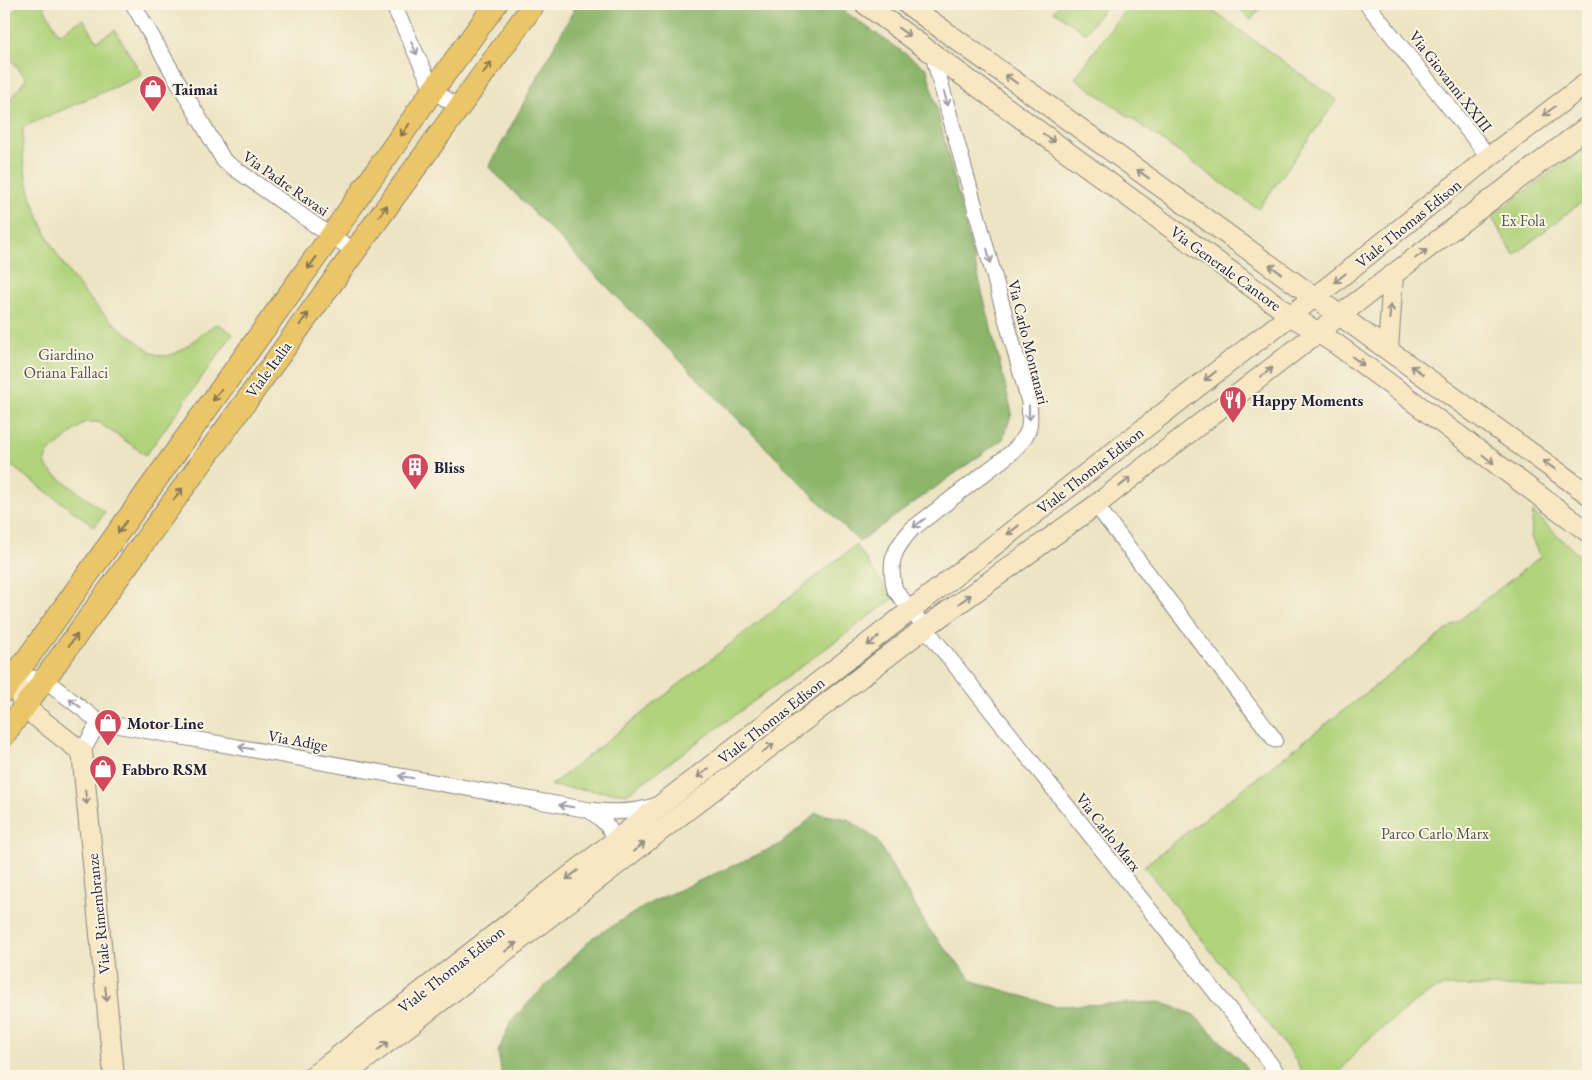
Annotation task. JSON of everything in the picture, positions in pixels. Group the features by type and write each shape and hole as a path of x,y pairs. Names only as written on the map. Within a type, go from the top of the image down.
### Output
{"main road":[{"name":"Viale Italia","path":"7,678 331,236 496,4"},
{"name":"Viale Italia","path":"4,735 534,4"}],"street":[{"name":"Via Padre Ravasi","path":"133,4 224,161 354,250"},
{"path":"393,4 433,90 459,108"},
{"name":"Via Generale Cantore","path":"865,4 1290,315 1319,332 1588,532"},
{"name":"Via Generale Cantore","path":"907,4 1588,494"},
{"name":"Via Giovanni XXIII","path":"1367,4 1489,157"},
{"name":"Via Carlo Montanari","path":"911,611 895,590 891,573 893,559 900,542 912,529 1012,452 1025,439 1030,423 1029,402 932,52"},
{"name":"Viale Thomas Edison","path":"313,1076 1228,362 1315,297 1489,157 1588,82"},
{"name":"Viale Thomas Edison","path":"344,1076 926,627 1096,505 1340,315 1588,126"},
{"path":"1388,349 1392,276"},
{"path":"1228,362 1246,388"},
{"path":"1096,505 1275,740"},
{"name":"Via Carlo Marx","path":"911,611 926,627 1146,908 1248,1033 1279,1076"},
{"path":"7,678 44,679"},
{"path":"7,678 24,707 82,752 100,722"},
{"name":"Via Adige","path":"44,679 100,722 589,810 625,811 654,806 665,801"},
{"name":"Viale Rimembranze","path":"82,752 114,1076"},
{"name":"Via Adige","path":"589,810 605,821 616,840"},
{"path":"612,868 616,856 616,840"}],"green space":[{"name":"Giardino Oriana Fallaci","path":"20,4 42,4 59,34 83,19 97,41 115,30 142,75 23,127 23,160 30,190 38,215 62,262 94,304 144,347 156,354 165,356 178,352 216,324 233,334 146,455 98,422 85,422 48,453 45,463 51,472 105,512 95,527 6,462 4,463 4,108 26,79 4,50 4,23"},
{"path":"577,4 834,4 927,69 1012,413 1003,439 859,542 489,167"},
{"path":"1060,4 1107,4 1085,33 1054,11"},
{"path":"1129,4 1203,4 1337,100 1258,209 1075,78"},
{"path":"1235,4 1263,4 1251,20"},
{"name":"Ex Fola","path":"1588,145 1588,197 1514,255 1491,216"},
{"name":"Parco Carlo Marx","path":"1533,512 1588,564 1588,987 1443,986 1430,992 1398,1015 1362,1045 1336,1076 1305,1076 1291,1053 1144,866 1540,557 1531,537"},
{"path":"856,545 893,599 627,794 550,786"},
{"path":"815,813 848,819 876,839 928,928 973,981 1055,1006 1161,1002 1194,1015 1244,1064 1250,1076 502,1076 498,1052 511,1021 592,938 652,902 779,845"}],"place":[{"name":"Taimai","path":"153,113"},
{"name":"Happy Moments","path":"1233,424"},
{"name":"Bliss","path":"415,491"},
{"name":"Motor Line","path":"108,747"},
{"name":"Fabbro RSM","path":"103,793"}]}
